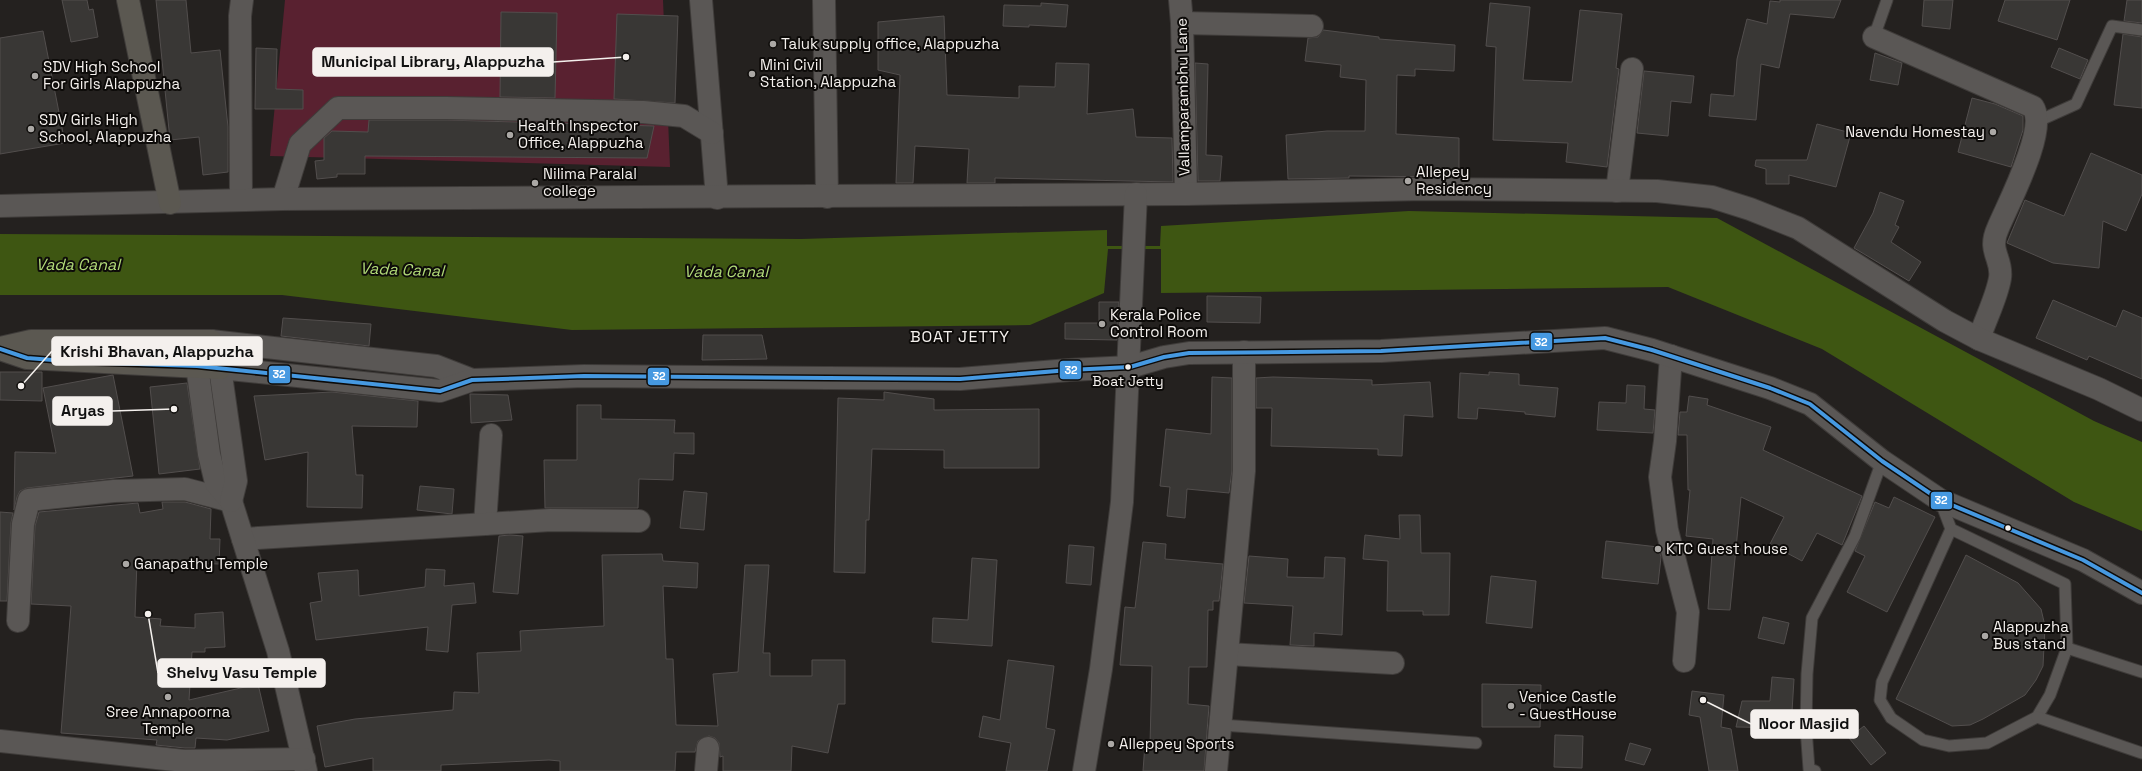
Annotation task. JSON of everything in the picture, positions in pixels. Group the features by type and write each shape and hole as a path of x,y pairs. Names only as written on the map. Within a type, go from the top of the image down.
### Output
{"main road":[{"path":"128,0 170,203"},
{"path":"241,200 240,16 242,0"},
{"path":"701,0 717,198"},
{"path":"824,0 827,197"},
{"name":"Vallamparambhu Lane","path":"1180,0 1182,23 1186,194"},
{"path":"1182,23 1312,26"},
{"path":"1874,37 2033,107 2036,112 2036,122 2030,154 1995,234 1994,250 1999,264 2000,280 1978,339"},
{"path":"1617,191 1632,68"},
{"path":"283,199 300,144 338,108 446,108 643,112 684,116 712,133"},
{"path":"0,206 170,203 283,199 717,198 1186,194 1425,190 1657,191 1712,197 1750,209 1798,228 1945,321 1978,339 2099,389 2142,410"},
{"path":"1084,771 1101,669 1122,502 1130,367 1136,194"},
{"path":"0,349 27,358 79,362 197,366 440,391 472,380 584,376 960,380 1069,370 1130,367 1164,357 1190,353 1381,351 1605,338 1671,356 1770,388 1810,404 1882,461 1940,500 2083,560 2142,593"},
{"path":"0,741 184,761 305,765 278,650 243,539 231,501 216,483 209,454 197,366 190,340"},
{"path":"0,349 31,341 212,341 436,366 472,380"},
{"path":"212,341 220,368 236,481 231,501"},
{"path":"1216,771 1244,471 1244,352"},
{"path":"1671,356 1666,433 1660,477 1667,530 1688,612 1684,661"},
{"path":"485,524 491,435"},
{"path":"18,621 23,564 23,524 29,500 114,491 185,489 231,501"},
{"path":"243,539 551,520 639,521"},
{"path":"1227,654 1393,663"},
{"path":"706,771 708,748"}],"lane":[{"path":"1874,37 1887,0"},
{"path":"2036,122 2076,104 2112,26 2142,30"},
{"path":"1815,771 1809,769 1806,728 1807,674 1812,618 1855,536 1882,461"},
{"path":"1940,500 1951,529 2065,584 2066,648 2050,695 2037,717 1987,743 1949,746 1923,740 1891,718 1880,700 1882,682 1951,529"},
{"path":"2066,648 2142,672"},
{"path":"2037,717 2142,753"},
{"path":"1221,725 1476,744"}],"shaded area":[{"path":"285,0 663,0 670,167 270,156"}],"water":[{"name":"Vada Canal","path":"1409,211 1717,218 2094,421 2142,442 2142,531 2074,502 1822,349 1668,287 1161,293 1161,249 1108,249 1104,293 1030,325 572,330 282,295 0,295 0,234 801,239 1107,230 1107,246 1160,246 1161,226"}],"building":[{"path":"62,0 87,0 89,10 93,9 98,37 71,42"},
{"path":"156,0 186,0 191,53 220,50 228,127 228,172 203,175 199,137 170,140"},
{"path":"1780,0 1841,0 1834,18 1790,14 1779,68 1761,64 1756,120 1709,116 1711,94 1734,96 1737,59 1747,19 1767,24 1770,1 1780,2"},
{"path":"1924,0 1953,0 1950,29 1922,26"},
{"path":"2005,0 2070,0 2057,40 1998,21"},
{"path":"2127,0 2142,0 2142,23 2124,21"},
{"path":"1041,3 1068,5 1066,27 1029,25 1029,27 1003,26 1004,5 1041,6"},
{"path":"1490,3 1530,7 1523,80 1572,82 1580,10 1622,14 1616,68 1619,69 1607,167 1566,162 1568,143 1493,140 1496,47 1486,46"},
{"path":"501,12 557,13 555,98 500,97"},
{"path":"617,14 678,16 675,103 614,99"},
{"path":"944,16 947,95 1019,98 1019,86 1055,87 1056,63 1089,64 1087,114 1133,109 1136,137 1172,138 1173,182 995,178 995,183 967,183 969,149 915,146 913,183 896,183 900,75 878,70 878,22"},
{"path":"1323,30 1379,37 1379,39 1455,45 1454,71 1415,69 1415,76 1397,75 1396,134 1459,138 1459,177 1349,176 1349,178 1288,179 1286,135 1327,131 1365,131 1366,80 1340,77 1341,65 1305,61 1308,38 1318,37"},
{"path":"43,31 65,143 0,154 0,38"},
{"path":"2123,34 2142,37 2142,108 2114,105"},
{"path":"256,48 277,49 276,89 303,90 303,109 255,109"},
{"path":"2059,48 2088,60 2080,79 2051,67"},
{"path":"1875,53 1902,63 1898,85 1870,80"},
{"path":"1195,63 1208,64 1206,155 1222,156 1220,181 1198,181"},
{"path":"1644,71 1694,76 1691,103 1671,101 1668,136 1637,133"},
{"name":"Navendu Homestay","path":"1972,98 1995,104 2023,116 2023,130 2011,167 1958,152"},
{"name":"Health Inspector Office, Alappuzha","path":"369,120 446,120 654,126 647,158 365,156 365,174 337,174 337,177 317,179 315,161 324,160 324,138 332,131 368,132"},
{"path":"1817,124 1851,133 1836,187 1789,175 1789,184 1766,184 1766,169 1755,166 1756,160 1807,160"},
{"path":"2091,153 2142,175 2142,194 2126,231 2103,221 2099,268 2053,263 2007,243 2025,200 2064,216"},
{"path":"1880,192 1904,201 1895,225 1899,227 1891,242 1921,262 1909,281 1854,248 1873,213"},
{"path":"1207,296 1261,297 1260,323 1207,322"},
{"path":"2053,300 2116,327 2123,310 2142,318 2142,379 2089,356 2087,360 2036,338"},
{"path":"1099,302 1119,302 1117,340 1065,339 1065,323 1099,323"},
{"path":"283,318 371,324 369,346 281,336"},
{"path":"703,335 762,335 767,359 702,360"},
{"path":"0,372 42,372 42,401 0,400"},
{"path":"1489,372 1519,374 1519,385 1558,388 1555,417 1525,414 1525,412 1478,408 1477,419 1458,418 1460,373 1489,375"},
{"path":"113,375 133,476 27,488 20,491 14,510 15,452 56,453 43,388"},
{"path":"1212,377 1232,378 1232,470 1229,493 1187,489 1185,518 1167,516 1170,487 1160,486 1166,429 1211,434"},
{"path":"1273,377 1372,380 1372,385 1430,382 1433,417 1404,415 1402,456 1378,455 1378,449 1271,446 1272,408 1256,408 1256,378"},
{"path":"187,383 200,469 159,474 150,387"},
{"path":"1627,385 1645,386 1644,409 1655,410 1653,433 1597,430 1599,402 1626,403"},
{"path":"332,392 418,401 417,427 352,426 356,475 363,475 362,508 307,507 308,452 265,460 254,396"},
{"path":"884,392 934,399 934,410 1039,409 1039,468 944,468 944,450 872,449 869,520 866,520 865,573 834,572 838,398 884,400"},
{"path":"470,394 508,395 512,420 471,423"},
{"path":"1689,396 1708,399 1707,405 1771,427 1763,450 1862,496 1842,545 1817,533 1802,561 1770,544 1784,517 1741,497 1730,610 1708,609 1713,539 1686,536 1690,490 1688,490 1687,435 1678,435 1680,412 1687,412"},
{"path":"577,405 601,405 601,419 675,420 674,433 694,433 694,454 674,453 673,480 639,479 638,508 545,508 544,460 577,460"},
{"path":"420,486 454,489 452,514 417,510"},
{"path":"684,491 707,493 704,530 680,528"},
{"path":"1894,497 1935,517 1887,612 1847,592 1865,556 1855,551 1875,502 1889,508"},
{"path":"162,502 185,502 211,509 210,539 220,539 219,564 137,561 135,617 161,619 160,626 195,628 195,614 223,612 225,647 205,648 205,652 192,652 189,700 258,684 269,731 227,740 196,738 195,748 156,745 157,740 61,733 71,606 31,604 35,526 39,512 138,503 140,513 163,509"},
{"path":"0,512 13,513 11,523 7,601 0,601"},
{"path":"1399,515 1420,515 1421,553 1450,553 1449,615 1423,615 1423,611 1387,611 1388,561 1363,559 1365,535 1400,539"},
{"path":"499,536 523,536 518,594 493,592"},
{"path":"1606,541 1658,547 1661,557 1658,584 1602,578"},
{"path":"1143,542 1166,544 1165,559 1223,564 1219,601 1213,601 1213,610 1208,610 1207,667 1189,667 1188,704 1209,706 1204,771 1143,771 1145,744 1150,745 1152,666 1120,665 1125,607 1135,608"},
{"path":"1069,545 1094,547 1091,585 1066,583"},
{"path":"662,554 663,561 698,563 697,588 663,586 666,659 673,659 676,725 718,726 713,674 738,672 745,565 769,565 763,653 770,653 770,676 812,676 812,660 845,660 845,704 838,704 828,753 792,746 791,771 723,771 723,756 720,757 719,743 715,738 709,736 698,741 695,752 676,752 675,771 560,771 560,761 549,760 441,765 441,771 373,771 373,758 325,767 317,726 355,719 453,710 454,692 479,693 477,653 521,651 520,631 604,626 602,555"},
{"name":"Alappuzha Bus stand","path":"1966,555 2018,583 2041,609 2045,626 2043,666 2036,680 2025,695 1970,725 1952,726 1896,699"},
{"path":"1249,556 1288,559 1287,577 1324,578 1325,557 1345,558 1342,635 1314,633 1314,646 1290,645 1293,606 1244,603"},
{"path":"972,558 997,560 992,646 932,642 933,618 968,620"},
{"path":"426,569 445,570 444,586 474,583 476,603 452,605 448,652 426,650 428,627 316,640 310,603 322,601 318,573 358,570 359,596 425,587"},
{"path":"1491,576 1536,581 1532,628 1486,623"},
{"path":"1763,617 1789,623 1784,644 1758,638"},
{"path":"1008,660 1054,666 1046,728 1055,730 1047,771 1006,771 1011,743 979,737 983,716 1000,720"},
{"path":"1772,677 1794,679 1791,728 1736,727 1742,701 1770,701"},
{"name":"Venice Castle - GuestHouse","path":"1482,684 1541,685 1540,727 1482,727"},
{"path":"1692,691 1724,695 1721,727 1731,729 1738,771 1709,771 1700,717 1689,715"},
{"path":"1864,726 1886,753 1871,765 1849,738"},
{"path":"1555,735 1583,736 1582,768 1554,767"},
{"path":"1630,743 1651,749 1644,765 1625,760"}],"transit line":[{"name":"32","path":"0,349 27,358 79,362 197,366 440,391 472,380 584,376 960,379 1069,370 1130,367 1164,357 1189,353 1381,351 1605,338 1652,350 1770,388 1810,404 1882,461 1940,500 2083,560 2142,593"}],"place":[{"name":"Taluk supply office, Alappuzha","path":"773,44"},
{"name":"Municipal Library, Alappuzha","path":"626,57"},
{"name":"Mini Civil Station, Alappuzha","path":"752,74"},
{"name":"SDV High School For Girls Alappuzha","path":"35,76"},
{"name":"SDV Girls High School, Alappuzha","path":"31,129"},
{"name":"Navendu Homestay","path":"1993,132"},
{"name":"Health Inspector Office, Alappuzha","path":"510,135"},
{"name":"Allepey Residency","path":"1408,181"},
{"name":"Nilima Paralal college","path":"535,183"},
{"name":"Kerala Police Control Room","path":"1102,324"},
{"name":"Boat Jetty","path":"1128,367"},
{"name":"Krishi Bhavan, Alappuzha","path":"21,386"},
{"name":"Aryas","path":"174,409"},
{"name":"KTC Guest house","path":"1658,549"},
{"name":"Ganapathy Temple","path":"126,564"},
{"name":"Shelvy Vasu Temple","path":"148,614"},
{"name":"Alappuzha Bus stand","path":"1985,636"},
{"name":"Sree Annapoorna Temple","path":"168,697"},
{"name":"Noor Masjid","path":"1703,700"},
{"name":"Venice Castle - GuestHouse","path":"1511,706"},
{"name":"Alleppey Sports","path":"1111,744"}],"district":[{"name":"BOAT JETTY","path":"960,336"}]}
